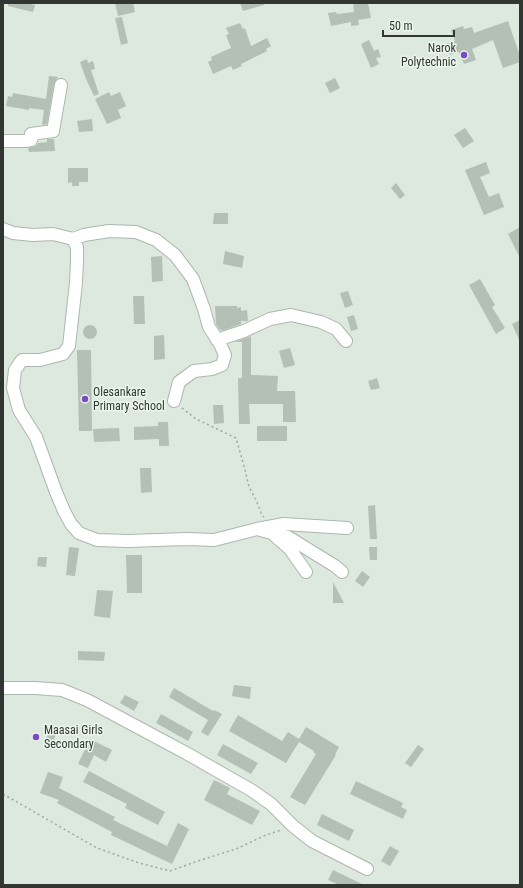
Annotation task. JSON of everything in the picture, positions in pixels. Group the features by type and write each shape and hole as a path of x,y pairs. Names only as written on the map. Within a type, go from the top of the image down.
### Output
{"street":[{"path":"3,141 31,140 31,134 53,131 61,85"},
{"path":"3,229 13,233 33,235 53,234 73,239 84,235 109,231 136,232 156,240 175,255 193,280 209,327 225,355 222,365 212,369 194,371 179,382 174,401"},
{"path":"73,239 76,247 77,260 69,346 63,354 40,360 22,360 15,370 12,388 19,410 36,437 56,492 71,524 79,533 97,540 120,541 187,539 214,540 257,529 272,530 288,537 336,566 342,572"},
{"path":"217,340 244,331 270,319 291,315 321,322 336,329 346,341"},
{"path":"272,530 284,524 347,528"},
{"path":"272,530 290,549 306,572"},
{"path":"3,688 62,690 87,700 252,790 271,804 293,826 312,841 367,869"}],"path":[{"path":"174,401 196,419 236,438 249,487 262,515 272,530"},
{"path":"3,794 97,848 139,863 170,871 236,849 266,835 293,826"}],"building":[{"path":"8,3 27,3 35,5 33,12 8,6"},
{"path":"115,3 133,3 135,12 118,16"},
{"path":"240,3 264,3 264,5 243,11"},
{"path":"353,3 368,3 371,18 358,20 359,25 351,26 351,22 331,26 328,13 336,12 337,14 354,12"},
{"path":"122,17 128,43 121,45 115,18"},
{"path":"508,21 520,56 520,62 503,68 493,40 472,49 476,60 464,64 459,52 450,55 446,44 455,41 451,30 463,26 464,29 472,27 474,33"},
{"path":"240,23 243,29 245,28 251,46 267,38 271,46 266,49 267,51 241,64 242,66 233,70 231,66 213,74 208,62 212,60 211,57 231,48 226,35 229,34 226,28"},
{"path":"369,40 374,51 378,49 381,57 376,58 379,64 371,68 361,44"},
{"path":"87,59 88,63 93,61 95,69 91,70 99,94 94,96 80,62"},
{"path":"49,76 58,77 54,84 47,124 42,125 44,110 29,108 29,110 6,106 8,96 12,97 13,93 46,99"},
{"path":"335,78 340,88 330,93 325,83"},
{"path":"109,92 111,96 120,92 126,106 118,110 121,118 107,124 95,99"},
{"path":"92,119 93,131 79,132 77,121"},
{"path":"465,128 474,141 463,148 454,135"},
{"path":"47,139 54,139 55,151 29,152 28,148 36,146 38,143 47,142"},
{"path":"486,162 490,173 480,177 489,197 499,193 504,207 484,215 465,170"},
{"path":"68,168 88,168 88,182 79,182 79,186 72,186 72,182 68,183"},
{"path":"396,183 405,195 400,199 391,188"},
{"path":"214,213 228,213 228,224 213,224"},
{"path":"520,227 520,258 508,234"},
{"path":"225,251 244,256 242,268 223,264"},
{"path":"162,256 163,281 152,282 151,257"},
{"path":"480,279 495,305 492,307 505,328 496,334 469,285"},
{"path":"348,291 353,305 345,308 340,293"},
{"path":"133,296 144,296 145,324 134,324"},
{"path":"215,306 241,307 241,311 247,310 248,321 241,321 241,324 220,330 216,324"},
{"path":"354,315 358,329 351,331 347,317"},
{"path":"520,320 520,342 512,324"},
{"path":"90,325 95,327 97,332 95,337 90,339 85,337 83,332 85,327"},
{"path":"164,335 165,359 154,360 154,336"},
{"path":"251,336 251,375 278,376 277,391 295,391 296,422 283,422 283,404 249,404 250,424 239,424 238,378 242,378 242,342 235,342"},
{"path":"290,348 295,365 284,368 279,351"},
{"path":"77,350 91,350 92,431 79,431"},
{"path":"377,378 380,388 371,390 368,381"},
{"path":"213,405 223,405 224,423 214,424"},
{"path":"158,422 168,422 169,446 159,446 159,439 134,440 134,427 158,426"},
{"path":"257,426 287,426 287,441 257,441"},
{"path":"119,428 120,441 94,442 93,429"},
{"path":"140,468 151,468 152,492 141,493"},
{"path":"375,505 377,539 370,539 368,506"},
{"path":"69,547 79,548 75,576 66,575"},
{"path":"369,547 377,547 377,560 370,560"},
{"path":"126,555 142,555 142,593 127,593"},
{"path":"38,557 47,557 46,567 37,566"},
{"path":"362,571 370,577 363,587 355,581"},
{"path":"333,582 344,603 333,603"},
{"path":"97,590 113,591 110,618 94,616"},
{"path":"78,651 105,652 104,661 78,660"},
{"path":"234,685 251,687 250,699 232,696"},
{"path":"174,688 213,711 214,710 222,714 208,736 201,732 208,720 169,697"},
{"path":"125,695 139,702 134,711 120,703"},
{"path":"161,714 193,732 188,741 156,723"},
{"path":"238,715 282,741 288,732 299,739 306,727 339,747 336,755 305,805 290,797 316,754 313,752 314,751 299,742 286,763 229,731"},
{"path":"51,727 58,729 53,742 46,739"},
{"path":"90,739 112,750 106,762 94,755 88,768 78,764"},
{"path":"223,744 258,763 251,774 217,755"},
{"path":"418,745 424,749 411,767 405,763"},
{"path":"89,771 165,812 158,825 125,808 127,804 83,782"},
{"path":"48,772 63,777 59,788 115,817 113,820 167,846 178,823 189,829 172,864 111,835 112,832 57,803 59,800 40,793"},
{"path":"214,780 230,788 227,794 260,811 252,825 204,800"},
{"path":"356,781 403,803 401,807 407,810 403,819 350,794"},
{"path":"322,814 354,830 349,841 317,825"},
{"path":"390,846 399,851 390,866 381,861"},
{"path":"333,870 364,885 339,885 328,880"}],"place":[{"name":"Narok Polytechnic","path":"464,55"},
{"name":"Olesankare Primary School","path":"85,399"},
{"name":"Maasai Girls Secondary","path":"36,737"}]}
